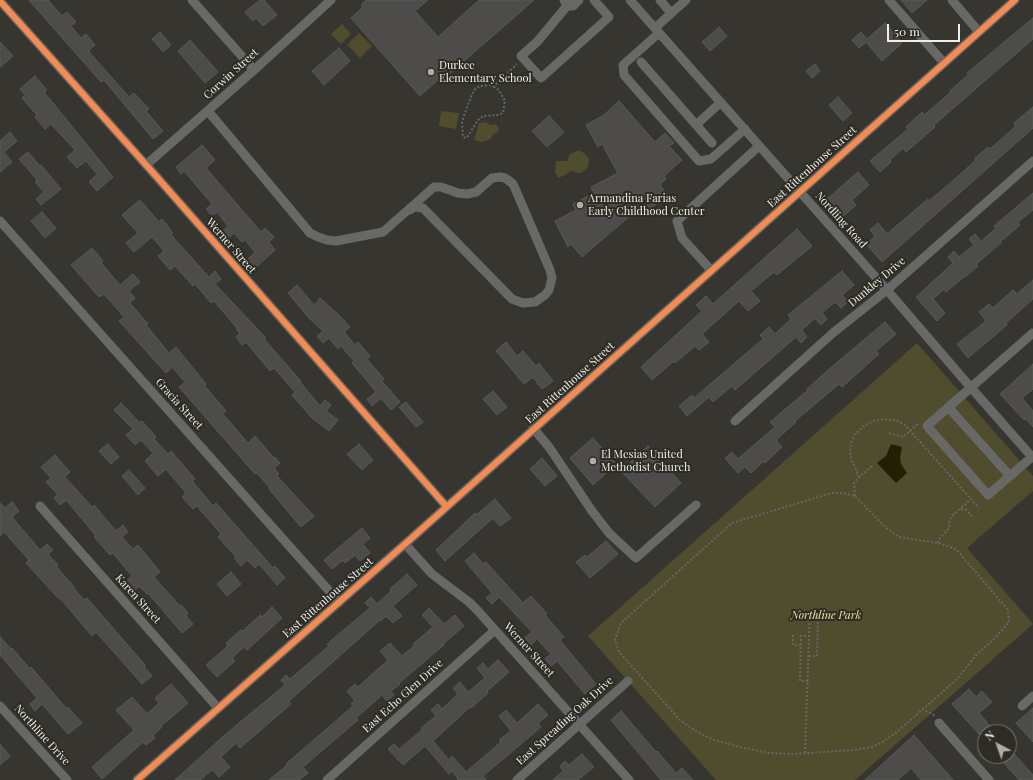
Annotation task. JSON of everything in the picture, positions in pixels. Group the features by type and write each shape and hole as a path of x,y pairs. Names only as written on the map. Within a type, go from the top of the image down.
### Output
{"street":[{"path":"192,0 254,70"},
{"name":"Corwin Street","path":"146,165 331,0"},
{"path":"579,0 573,6 567,2 537,42 521,56 541,78 609,17 594,0"},
{"name":"Nordling Road","path":"630,0 1033,457"},
{"path":"660,0 671,14"},
{"path":"686,0 623,65 624,76 700,161 711,159 745,129"},
{"path":"889,0 944,64"},
{"path":"952,0 979,32"},
{"name":"East Rittenhouse Street","path":"137,780 405,544 533,428 1015,0"},
{"name":"Werner Street","path":"0,1 446,506"},
{"path":"641,62 712,143"},
{"path":"696,125 721,102"},
{"path":"208,111 310,233 318,238 336,241 383,232 410,210 434,187 441,187 458,193 467,194 476,192 492,178 500,176 508,180 514,186 550,270 552,278 549,290 535,302 523,303 512,299 423,208 415,207 410,210"},
{"path":"711,270 682,238 677,221 759,146"},
{"name":"Dunkley Drive","path":"735,420 834,332 887,290 1033,160"},
{"name":"Gracia Street","path":"0,222 339,602"},
{"path":"1033,333 927,426 988,495 1033,457"},
{"path":"948,407 1010,476"},
{"path":"533,428 549,447 592,511 609,533 636,558 696,505"},
{"name":"Karen Street","path":"40,506 218,708"},
{"name":"Werner Street","path":"405,544 432,574 469,602 629,780"},
{"name":"East Echo Glen Drive","path":"327,780 495,630"},
{"name":"East Spreading Oak Drive","path":"517,780 628,681"},
{"path":"1022,706 1033,696"},
{"name":"Northline Drive","path":"0,706 67,780"},
{"path":"939,723 989,780"}],"path":[{"path":"494,87 523,59"},
{"path":"490,85 494,87 499,90 504,101 503,113 498,115 483,116 478,120 468,136 466,138 463,137 462,122 474,90 480,86 490,85"},
{"path":"860,477 851,458 850,450 852,438 865,425 884,419 898,421 905,425 979,508"},
{"path":"890,433 903,436 910,431"},
{"path":"855,496 854,482 872,466"},
{"path":"832,493 843,493 855,496 886,528 899,537 938,543 956,549 1008,610 1010,616 1009,622 977,654 956,680 898,731 883,742 872,747 854,750 805,753 768,753 733,746 714,740 697,732 680,720 623,657 619,652 615,640 621,623 732,523 832,493"},
{"path":"938,543 940,538 949,528 948,523 952,516 971,499"},
{"path":"961,508 966,510 973,517"},
{"path":"805,753 808,681 808,656 810,611 818,612 816,656 808,656"},
{"path":"793,635 793,645 801,645"},
{"path":"808,681 800,681 801,636 809,636"},
{"path":"922,709 939,718 939,723"}],"green space":[{"path":"342,24 351,34 341,44 331,34"},
{"path":"359,33 372,46 360,58 347,45"},
{"path":"441,111 459,113 456,129 439,126"},
{"path":"486,122 490,125 496,124 499,129 498,131 492,135 491,139 482,142 474,140 479,123"},
{"path":"581,151 587,156 589,159 588,167 583,172 579,173 571,171 558,178 555,172 556,161 567,161 570,154"},
{"name":"Northline Park","path":"917,343 1033,476 1033,491 967,548 1033,624 855,780 716,780 588,636"}],"shaded area":[{"path":"891,444 902,447 900,458 901,464 907,473 896,483 877,463 886,456"}],"building":[{"path":"29,0 48,0 62,16 67,12 76,22 71,26 81,38 86,34 95,45 89,50 90,53 129,97 134,93 149,109 146,111 163,131 153,139 104,80 101,82"},
{"path":"260,0 264,0 277,15 263,26 256,18 253,21 245,12"},
{"path":"366,0 428,0 415,11 438,37 479,0 534,0 448,75 446,73 420,96 351,18 363,7 361,5"},
{"path":"901,0 927,0 912,13"},
{"path":"1033,18 1033,39 934,125 935,127 906,152 903,148 880,172 870,161 908,129 906,127 922,112 924,115 951,92 950,91 969,74 967,73"},
{"path":"885,23 902,43 882,61 866,42 859,48 852,40 861,32 867,39"},
{"path":"719,27 727,36 710,51 702,42"},
{"path":"160,32 171,45 163,52 152,39"},
{"path":"190,40 218,72 205,83 178,51"},
{"path":"0,42 13,56 0,67"},
{"path":"339,48 350,61 324,85 312,71"},
{"path":"815,64 820,71 812,78 806,71"},
{"path":"35,76 47,90 44,92 113,177 97,191 89,182 97,174 86,161 77,168 67,157 75,150 51,124 45,129 35,117 37,115 22,98 25,95 20,89"},
{"path":"838,97 852,113 843,121 829,105"},
{"path":"619,101 655,142 665,133 674,143 669,146 682,160 664,176 666,179 660,185 667,194 650,209 645,203 582,257 571,244 568,247 555,221 576,210 573,204 594,193 591,187 618,173 602,144 598,147 586,125 604,115"},
{"path":"1033,107 1033,128 882,262 866,244 875,236 870,230 878,223 887,234 928,199 929,201 957,177 988,147 990,149 1016,126 1014,123"},
{"path":"549,116 564,132 547,147 532,131"},
{"path":"10,132 17,141 4,152 12,162 0,172 0,141"},
{"path":"202,145 215,160 206,168 261,232 265,228 274,237 269,242 275,250 254,269 246,261 255,252 245,240 242,242 234,233 226,240 220,233 228,226 217,212 212,216 206,209 212,204 184,171 181,174 176,167"},
{"path":"28,152 61,189 41,205 36,199 44,192 35,182 37,180 19,159"},
{"path":"858,172 869,185 852,200 856,205 841,218 826,200"},
{"path":"1033,193 1033,210 1018,222 1020,225 976,264 978,266 946,292 944,289 933,299 945,313 937,321 916,297 953,263 948,257 954,251 959,257 974,245 969,239 975,234 981,241 996,228 994,226"},
{"path":"140,200 159,222 162,219 173,233 171,235 209,277 215,271 221,279 215,284 266,338 264,339 301,381 300,382 320,406 325,400 331,405 326,411 338,420 329,431 312,418 292,395 295,392 274,368 270,371 246,342 242,345 236,337 240,333 236,329 237,328 214,301 211,303 195,284 193,286 175,266 170,270 158,256 164,251 152,237 134,252 126,243 138,233 122,215"},
{"path":"42,212 56,228 45,238 31,221"},
{"path":"797,229 812,246 777,275 774,272 751,291 760,301 748,311 739,301 702,334 709,342 699,350 695,346 675,363 674,361 652,380 641,367 702,311 696,305 706,296 713,304"},
{"path":"92,248 103,261 101,263 120,285 133,274 140,282 129,291 135,298 130,303 148,324 146,325 169,353 176,347 206,384 204,385 226,411 223,414 248,443 255,436 280,463 274,468 279,474 277,476 314,516 301,527 257,473 255,474 179,387 185,382 172,367 166,373 119,321 124,317 104,294 99,297 71,265"},
{"path":"842,271 854,285 842,295 848,302 841,308 835,302 822,313 827,319 821,325 815,318 802,330 807,337 801,343 796,337 735,390 732,386 713,402 709,397 687,416 679,406 692,395 694,398 763,339 760,335 769,327 775,334 791,319 788,315"},
{"path":"1033,280 1033,299 1006,323 1007,325 968,358 957,344 986,321 979,312 989,304 993,308 1013,290 1017,294"},
{"path":"297,285 314,305 320,298 350,327 344,332 355,345 358,342 370,356 367,359 384,379 382,381 400,402 391,410 381,398 372,406 367,399 376,392 352,363 354,361 341,346 338,349 329,338 323,343 317,336 323,331 309,318 288,293"},
{"path":"885,322 896,334 876,351 879,354 842,387 839,384 795,421 796,422 776,440 782,447 765,463 764,461 751,473 745,467 738,473 725,458 732,452 738,459 775,427 770,422"},
{"path":"506,342 517,356 523,351 536,366 539,363 553,381 542,389 533,377 524,384 496,351"},
{"path":"1033,364 1033,389 1022,398 1033,411 1033,427 1026,419 1024,420 1000,394"},
{"path":"493,391 507,407 497,415 483,399"},
{"path":"406,402 423,422 416,427 399,407"},
{"path":"121,403 140,423 142,421 156,437 154,439 168,454 171,451 195,479 192,481 213,506 216,503 273,568 275,566 285,578 277,585 259,564 255,568 247,560 241,566 234,558 236,557 218,537 221,534 197,506 193,509 182,497 186,493 166,469 158,476 145,461 153,453 141,440 135,445 126,435 133,429 114,410"},
{"name":"El Mesias United Methodist Church","path":"593,438 616,464 593,485 570,458"},
{"path":"108,444 119,457 111,464 99,451"},
{"path":"359,444 373,460 362,470 347,454"},
{"path":"648,446 681,483 655,507 621,471"},
{"path":"55,455 70,472 65,477 92,507 94,505 116,531 123,525 128,532 122,537 133,549 138,545 160,572 154,577 188,613 186,616 193,624 182,633 148,593 147,594 139,586 132,593 123,584 132,576 113,553 110,555 94,537 96,536 66,500 60,505 54,498 58,495 46,482 51,478 41,467"},
{"path":"542,458 557,476 545,486 530,469"},
{"path":"129,470 145,488 138,495 122,476"},
{"path":"495,499 511,518 500,526 493,518 445,561 436,550 475,513 476,515"},
{"path":"12,502 19,511 12,517 40,550 47,544 53,550 48,554 58,565 56,566 84,600 87,598 145,665 144,667 152,676 142,684 96,632 92,636 60,598 59,599 26,563 29,560 4,532 0,536 0,503 5,508"},
{"path":"362,528 370,538 363,544 370,553 360,561 355,555 345,563 343,560 332,569 324,560"},
{"path":"606,541 618,554 590,578 576,562 585,555 587,557"},
{"path":"474,553 483,564 486,562 523,603 531,596 547,614 545,615 564,637 560,640 596,684 585,694 557,661 551,666 545,659 551,654 537,639 531,645 525,638 532,632 499,597 492,604 486,598 492,593 465,561"},
{"path":"231,572 241,584 227,596 217,584"},
{"path":"407,574 417,585 393,606 402,616 393,623 386,616 381,621 380,620 289,701 291,704 240,748 236,743 221,757 230,767 219,777 212,770 200,780 175,780 227,733 285,685 281,680 286,675 290,679 329,646 327,644 370,608 365,603 371,597 377,604 391,591 390,589"},
{"path":"272,607 282,618 247,650 244,647 232,658 235,661 217,677 206,665 228,646 226,643 241,630 243,631 260,615 262,617"},
{"path":"429,608 444,624 455,615 464,626 399,683 400,684 391,691 394,695 387,701 382,695 356,718 358,720 303,767 308,773 299,780 269,780 353,706 351,704 355,701 347,691 355,684 358,687 388,660 380,651 390,643 402,656 415,645 413,644 433,627 422,615"},
{"path":"0,637 11,649 12,648 30,669 31,667 66,708 68,707 82,723 68,734 42,704 35,711 30,704 37,698 0,655"},
{"path":"498,660 509,672 487,691 488,693 471,708 470,707 433,741 449,760 452,756 466,772 501,742 499,740 511,731 499,716 506,710 517,723 538,704 548,715 538,723 541,727 483,776 486,780 457,780 458,779 452,771 449,774 425,746 403,765 388,749 394,744 399,749 422,730 421,728 436,716 431,710 438,704 442,709 458,694 453,688 460,682 468,692 485,678 477,668 483,663 488,669"},
{"path":"171,684 188,703 161,726 162,727 153,735 155,738 146,745 143,742 102,779 92,767 134,730 116,710 132,697 147,714 159,703 155,698"},
{"path":"969,689 976,697 982,691 992,702 979,713 988,724 977,724 977,732 952,704"},
{"path":"1033,708 1033,742 1017,724 1016,723"},
{"path":"621,711 676,773 682,768 693,780 661,780 611,720"},
{"path":"914,735 953,780 921,780 911,768 898,780 865,780"},
{"path":"0,744 10,756 0,765"},
{"path":"582,754 594,767 578,780 553,780 563,771 560,766 565,761 569,765"},
{"path":"1017,757 1033,775 1033,780 1019,780 1005,764 1017,764"}],"cycle path":[{"path":"137,780 405,544 1015,0"},
{"path":"0,1 446,506"}],"place":[{"name":"Durkee Elementary School","path":"431,72"},
{"name":"Armandina Farias Early Childhood Center","path":"580,205"},
{"name":"El Mesias United Methodist Church","path":"593,461"}]}
